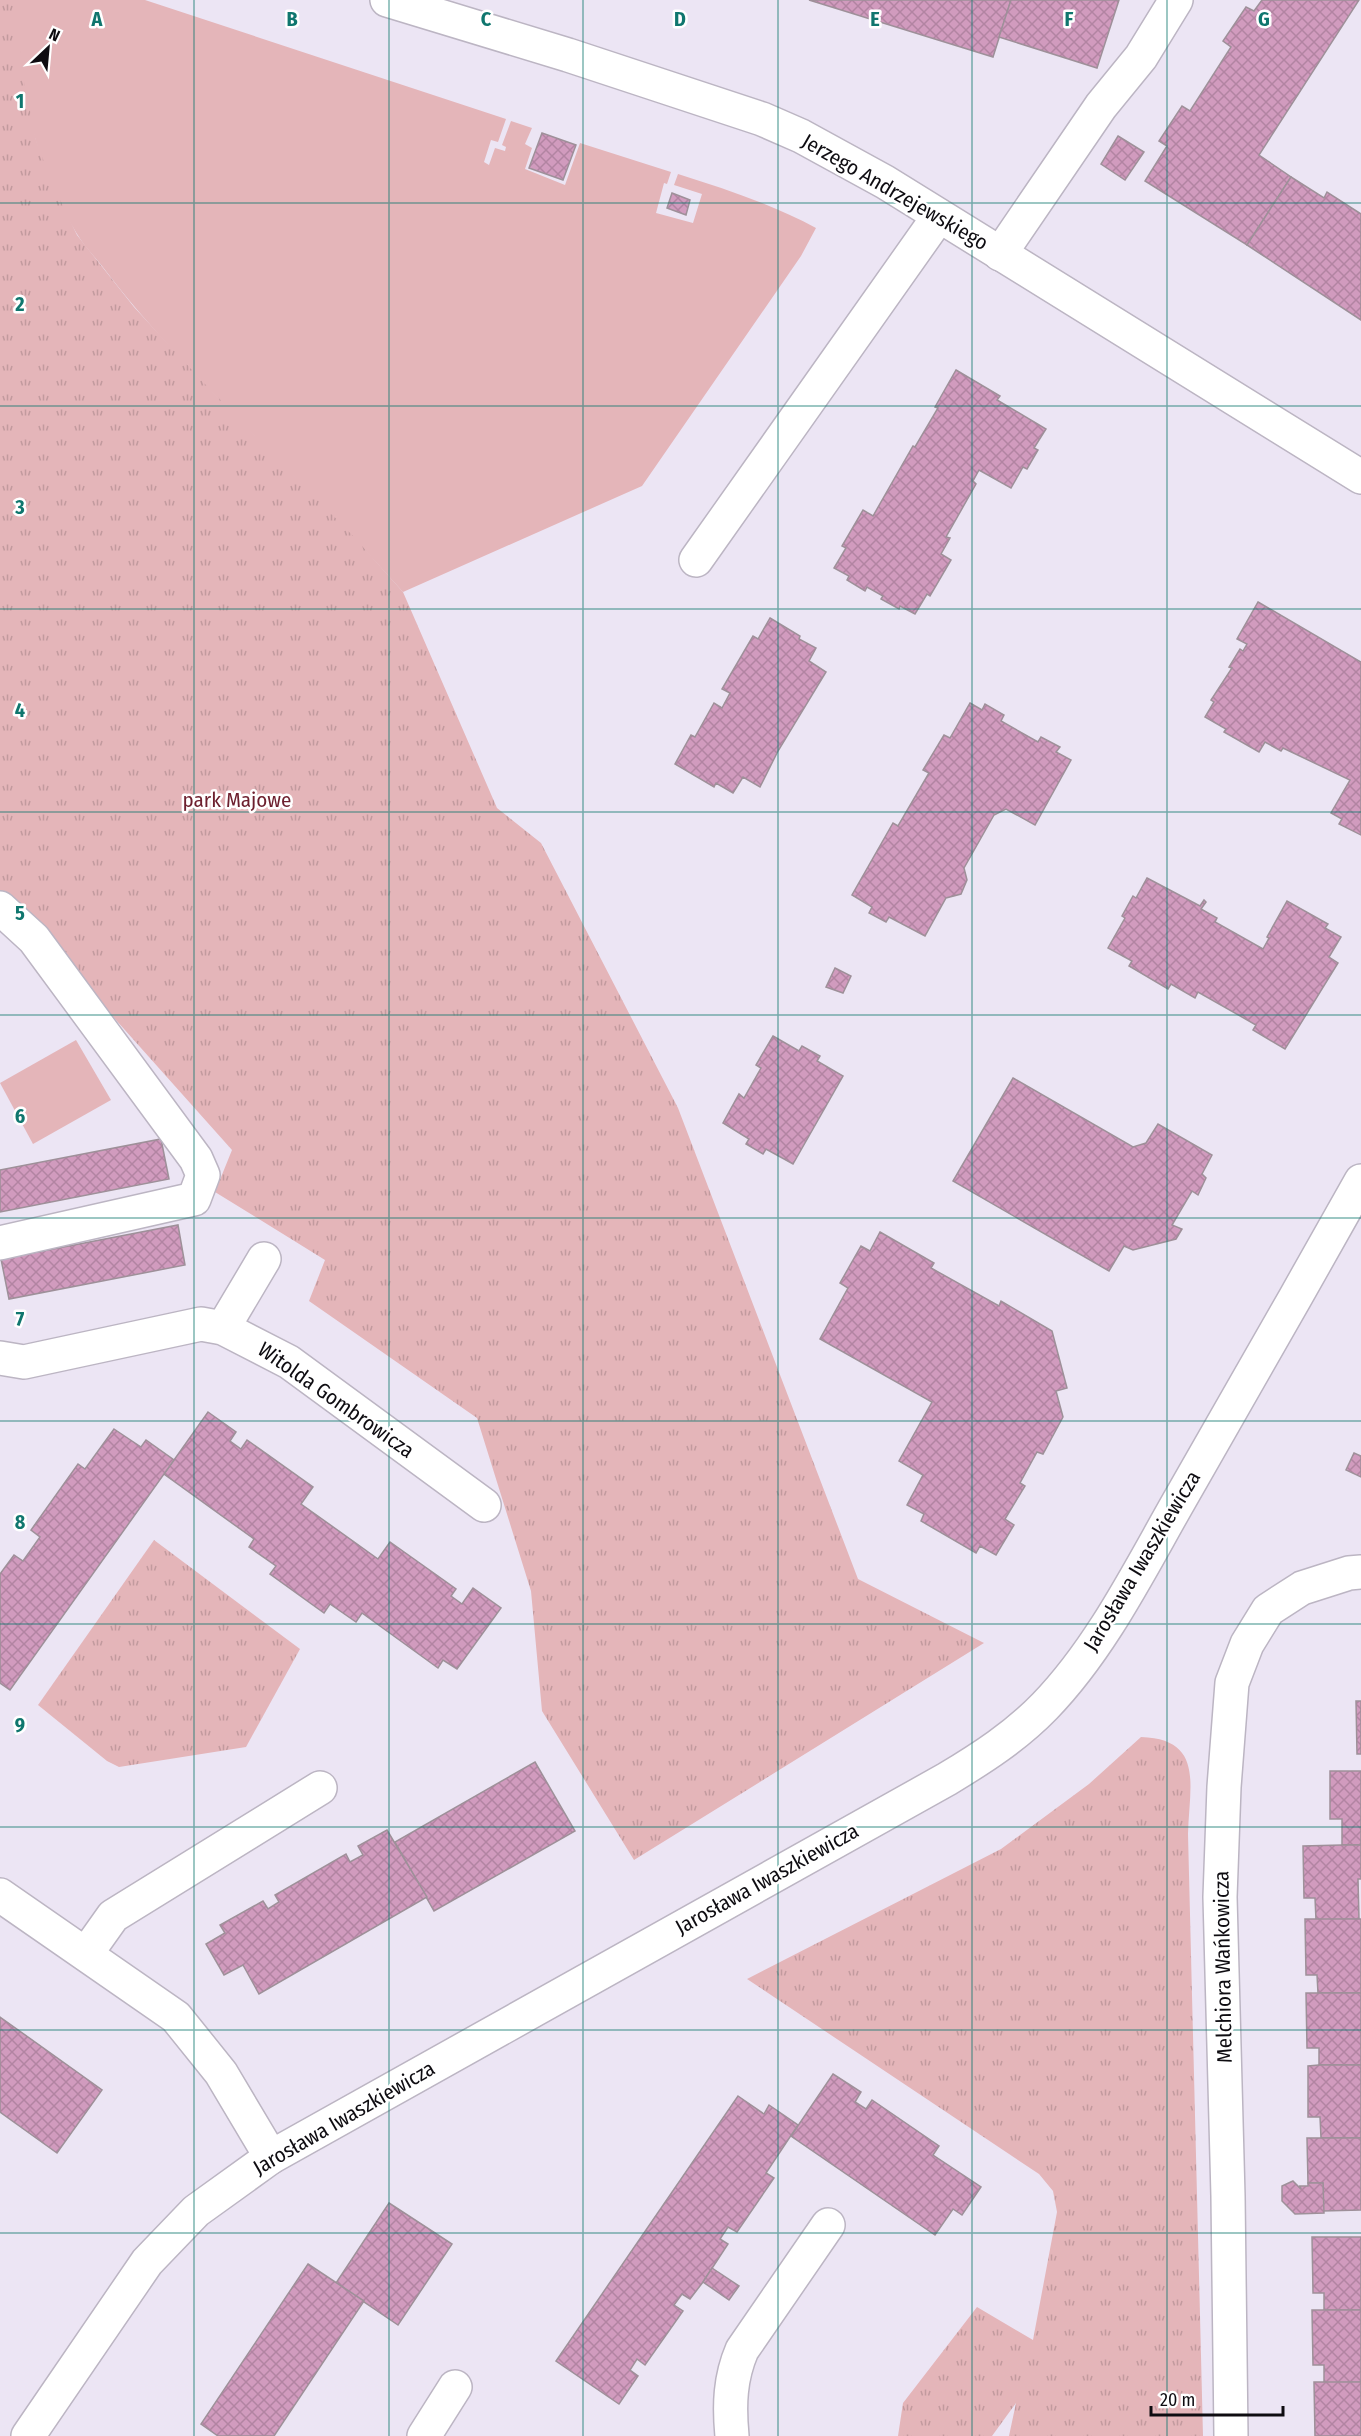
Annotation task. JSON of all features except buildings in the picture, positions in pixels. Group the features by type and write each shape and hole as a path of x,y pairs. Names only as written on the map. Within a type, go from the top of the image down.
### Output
{"street":[{"name":"Jerzego Andrzejewskiego","path":"387,0 568,55 762,119 838,155 1361,477"},
{"path":"1000,254 1101,106 1141,57 1176,0"},
{"path":"696,560 939,216"},
{"path":"0,908 34,939 196,1159 203,1175 194,1199 0,1243"},
{"name":"Jarosława Iwaszkiewicza","path":"28,2436 147,2262 196,2211 271,2157 947,1779 990,1753 1022,1729 1046,1705 1078,1666 1127,1591 1361,1181"},
{"path":"224,1328 264,1259"},
{"name":"Witolda Gombrowicza","path":"0,1358 24,1362 201,1324 224,1328 289,1362 484,1505"},
{"name":"Melchiora Wańkowicza","path":"1231,2436 1228,2196 1220,1897 1224,1787 1232,1683 1247,1644 1268,1610 1302,1588 1349,1573 1361,1572"},
{"path":"86,1954 113,1916 320,1788"},
{"path":"0,1895 176,2017 221,2073 271,2157"},
{"path":"732,2436 729,2407 733,2370 742,2350 828,2225"},
{"path":"424,2436 455,2387"}],"green space":[{"name":"park Majowe","path":"0,0 17,0 21,67 36,140 51,181 77,235 134,307 204,383 354,537 403,592 497,808 541,843 678,1108 858,1579 984,1643 634,1860 542,1711 531,1591 477,1418 309,1301 325,1260 215,1192 232,1150 41,936 0,903"},
{"path":"17,0 145,0 506,119 498,142 491,140 484,162 489,165 495,148 505,151 506,147 502,145 511,121 532,128 525,144 532,148 525,169 565,185 580,143 671,172 667,184 664,183 656,213 693,223 702,194 674,185 678,174 765,204 816,228 801,256 642,486 403,592 178,356 80,238 50,180 31,121 20,61"},
{"path":"76,1040 111,1100 33,1144 0,1083"},
{"path":"154,1540 300,1649 246,1747 119,1767 107,1761 38,1705"},
{"path":"1141,1737 1161,1740 1175,1746 1184,1756 1189,1769 1188,1834 1203,2436 1009,2436 1016,2403 992,2436 898,2436 903,2403 977,2307 1033,2340 1057,2212 1053,2191 1039,2174 747,1979 1001,1849 1089,1784"}]}
